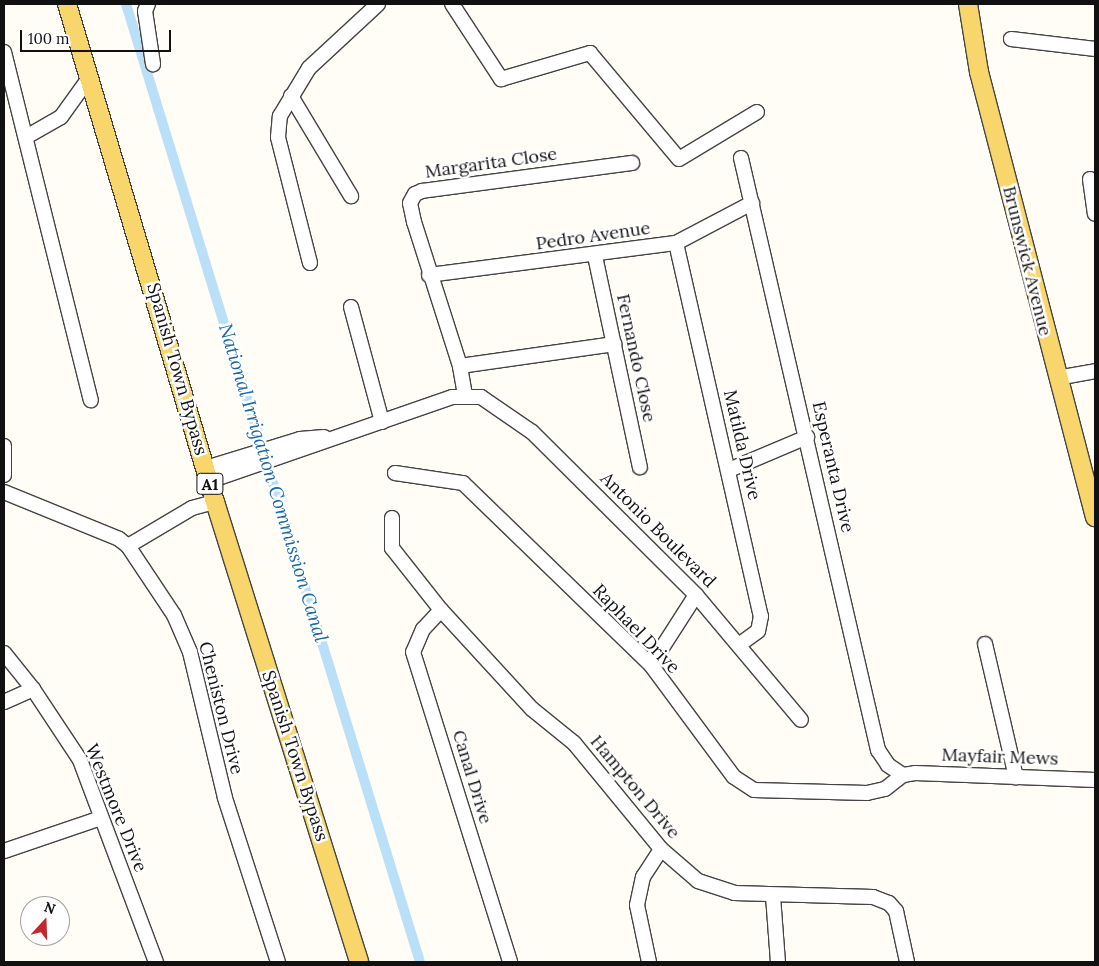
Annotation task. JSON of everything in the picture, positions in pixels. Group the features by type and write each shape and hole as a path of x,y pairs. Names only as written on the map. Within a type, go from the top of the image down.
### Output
{"main road":[{"name":"Spanish Town Bypass","path":"67,4 215,502 359,962"},
{"name":"Brunswick Avenue","path":"968,4 979,72 1057,378 1095,517"}],"street":[{"path":"148,4 145,11 153,64"},
{"path":"310,263 278,137 280,116 309,68 378,4"},
{"path":"454,4 501,79 590,53 680,159 757,112"},
{"path":"1011,39 1095,49"},
{"path":"4,52 91,400"},
{"path":"26,137 61,117 89,78"},
{"path":"291,96 351,196"},
{"name":"Esperanta Drive","path":"741,158 878,750 888,765 903,775"},
{"name":"Margarita Close","path":"465,395 460,366 429,275 410,203 415,194 422,190 632,163"},
{"path":"1090,179 1095,214"},
{"name":"Pedro Avenue","path":"429,275 595,256 676,244 752,203"},
{"name":"Matilda Drive","path":"676,244 729,470 760,616 758,632 739,645"},
{"name":"Fernando Close","path":"595,256 640,467"},
{"path":"351,307 382,422"},
{"path":"460,366 614,344"},
{"path":"1057,378 1095,371"},
{"path":"208,474 273,454 300,439 330,437 465,395"},
{"name":"Antonio Boulevard","path":"465,395 481,397 532,432 696,595 801,720"},
{"path":"729,470 807,437"},
{"path":"4,446 4,475"},
{"name":"Raphael Drive","path":"395,473 463,483 651,665 734,777 754,790 867,793 885,790 903,775"},
{"name":"Cheniston Drive","path":"4,492 119,539 128,546 174,615 190,652 225,798 278,962"},
{"path":"128,546 192,508 215,502"},
{"name":"Hampton Drive","path":"392,518 392,548 441,610 532,709 574,743 661,849 698,881 734,893 773,896 873,896 889,902 896,911 907,962"},
{"path":"651,665 696,595"},
{"name":"Canal Drive","path":"441,610 423,629 413,652 510,962"},
{"path":"985,644 1016,777"},
{"name":"Westmore Drive","path":"4,653 33,689 80,760 156,962"},
{"path":"4,702 33,689"},
{"name":"Mayfair Mews","path":"903,775 1095,780"},
{"path":"4,851 101,818"},
{"path":"649,962 639,920 638,899 648,866 661,849"},
{"path":"773,896 778,962"}],"waterway":[{"name":"National Irrigation Commission Canal","path":"126,4 420,962"}]}
